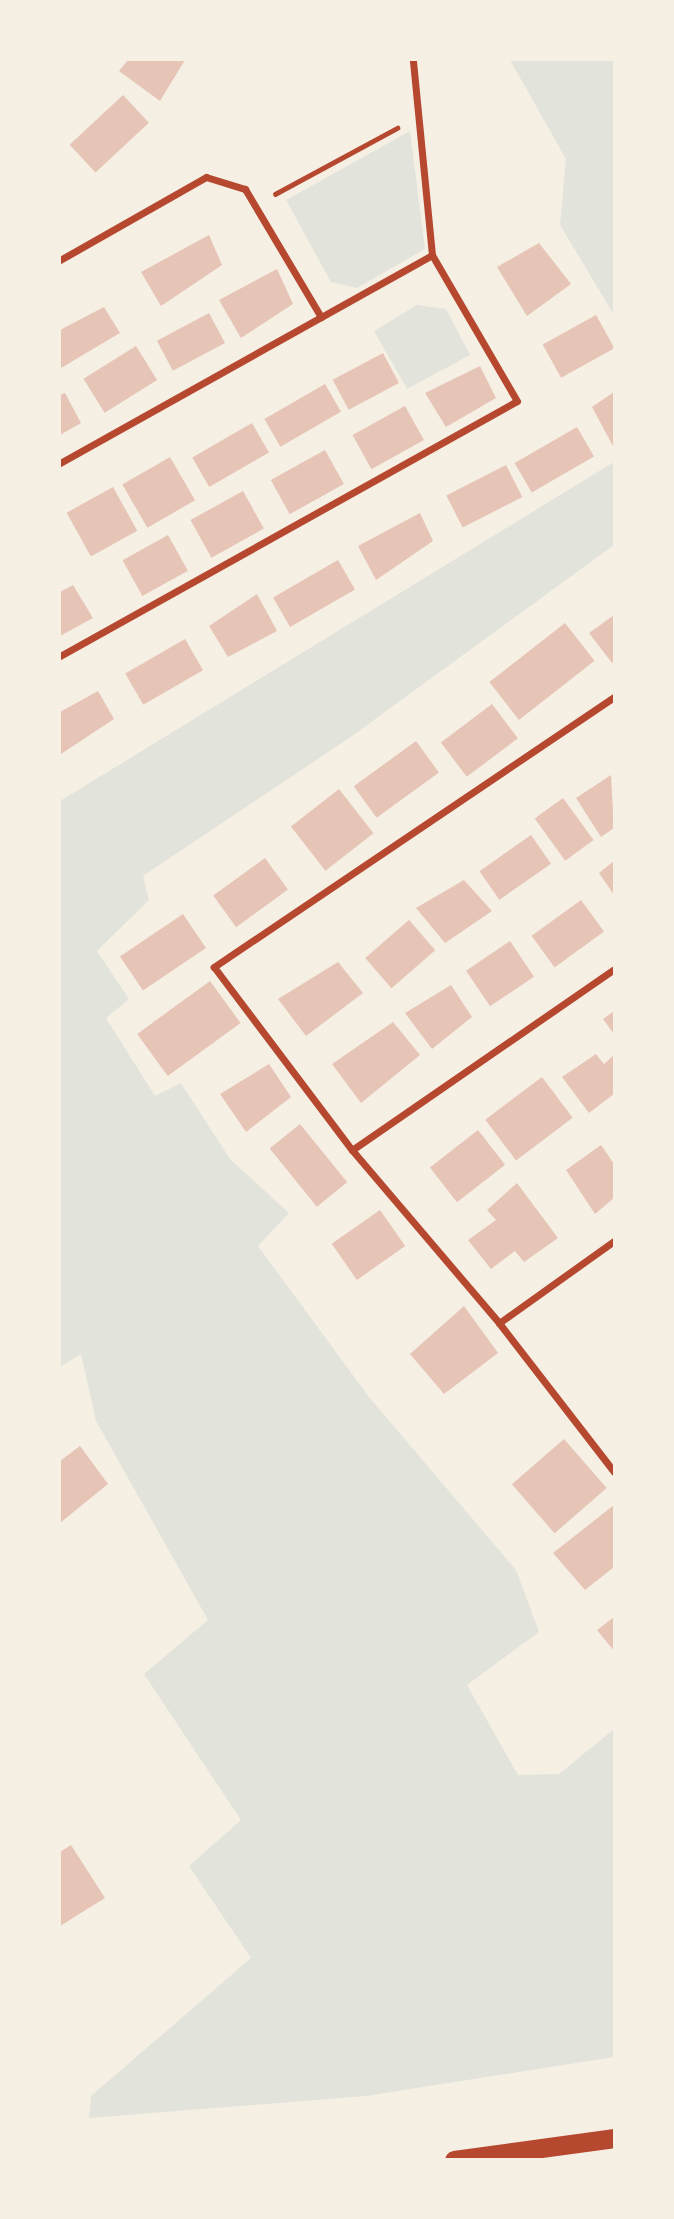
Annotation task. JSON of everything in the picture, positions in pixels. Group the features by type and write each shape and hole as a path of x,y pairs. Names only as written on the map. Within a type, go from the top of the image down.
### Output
{"highway":[{"path":"454,2160 614,2138"}],"street":[{"path":"60,656 517,401 432,255 414,60"},
{"path":"60,260 206,177 245,189 321,317"},
{"path":"60,463 432,255"},
{"path":"614,698 214,967 352,1150 499,1323 614,1472"},
{"path":"352,1150 614,969"},
{"path":"499,1323 614,1241"}],"path":[{"path":"255,205 419,116"}],"shaded area":[{"path":"510,60 614,60 614,315 560,225 566,159"},
{"path":"410,131 425,249 357,288 331,282 286,200"},
{"path":"417,305 446,309 470,355 407,389 374,331"},
{"path":"614,462 614,545 352,736 143,876 149,900 97,951 129,999 106,1018 155,1096 181,1083 230,1159 289,1213 258,1246 369,1397 516,1570 539,1632 467,1685 518,1775 559,1774 614,1729 614,2057 366,2096 89,2118 91,2096 251,1958 189,1866 241,1820 144,1674 208,1620 96,1421 81,1354 60,1367 60,801"}],"building":[{"path":"128,60 185,60 160,101 119,71"},
{"path":"123,95 149,123 96,173 70,145"},
{"path":"209,235 222,265 161,306 141,272"},
{"path":"539,243 571,284 527,316 497,267"},
{"path":"277,269 293,304 241,338 219,300"},
{"path":"104,307 120,333 61,368 60,330"},
{"path":"209,313 225,343 173,371 157,341"},
{"path":"596,315 614,348 561,378 543,345"},
{"path":"136,346 157,380 105,413 83,379"},
{"path":"383,353 399,383 349,410 333,380"},
{"path":"480,366 496,398 446,427 425,393"},
{"path":"325,384 341,412 280,447 264,419"},
{"path":"614,392 614,448 592,407"},
{"path":"65,393 81,423 60,435 60,395"},
{"path":"405,406 424,440 371,469 353,435"},
{"path":"252,423 269,452 209,487 192,458"},
{"path":"577,427 594,456 532,492 515,463"},
{"path":"325,450 344,484 290,514 271,480"},
{"path":"170,457 195,500 147,528 122,485"},
{"path":"506,465 522,497 463,527 446,495"},
{"path":"113,487 137,531 91,556 67,513"},
{"path":"243,491 264,529 211,558 191,520"},
{"path":"420,513 433,541 376,580 358,546"},
{"path":"168,535 188,571 142,596 123,560"},
{"path":"338,560 355,589 290,627 273,598"},
{"path":"73,585 93,618 60,636 60,592"},
{"path":"257,594 277,631 228,657 209,626"},
{"path":"614,615 614,662 612,663 589,633"},
{"path":"565,623 595,661 519,720 489,682"},
{"path":"185,639 203,670 143,705 125,674"},
{"path":"98,691 114,719 61,754 60,712"},
{"path":"492,704 518,738 467,777 441,743"},
{"path":"416,741 439,773 377,818 354,786"},
{"path":"611,775 614,828 601,837 576,798"},
{"path":"339,789 373,833 325,871 291,827"},
{"path":"563,798 594,840 565,861 535,819"},
{"path":"531,835 551,864 499,900 479,871"},
{"path":"265,858 288,890 236,927 213,896"},
{"path":"614,861 614,895 599,873"},
{"path":"464,880 492,911 445,943 416,908"},
{"path":"581,900 604,932 555,967 532,936"},
{"path":"183,914 206,948 143,990 120,956"},
{"path":"409,920 435,950 391,988 365,958"},
{"path":"510,941 534,977 490,1006 466,971"},
{"path":"338,962 363,993 306,1036 278,999"},
{"path":"210,981 241,1023 168,1076 137,1034"},
{"path":"451,985 472,1017 432,1049 405,1013"},
{"path":"614,1011 614,1034 603,1019"},
{"path":"393,1022 420,1055 361,1103 332,1064"},
{"path":"596,1054 604,1064 614,1055 614,1094 589,1113 562,1077"},
{"path":"269,1064 291,1097 246,1132 220,1094"},
{"path":"542,1077 573,1118 516,1160 485,1120"},
{"path":"300,1124 347,1182 317,1207 270,1149"},
{"path":"478,1130 505,1165 457,1202 430,1168"},
{"path":"601,1145 614,1164 614,1198 595,1214 566,1170"},
{"path":"517,1183 558,1238 524,1262 515,1251 491,1269 468,1240 496,1220 487,1210"},
{"path":"380,1210 405,1246 357,1280 332,1244"},
{"path":"464,1306 498,1353 444,1394 410,1354"},
{"path":"564,1439 607,1488 555,1533 512,1484"},
{"path":"80,1446 108,1484 60,1523 60,1461"},
{"path":"614,1505 614,1567 585,1590 553,1553"},
{"path":"614,1617 614,1651 597,1630"},
{"path":"71,1845 105,1898 60,1926 60,1852"}]}
